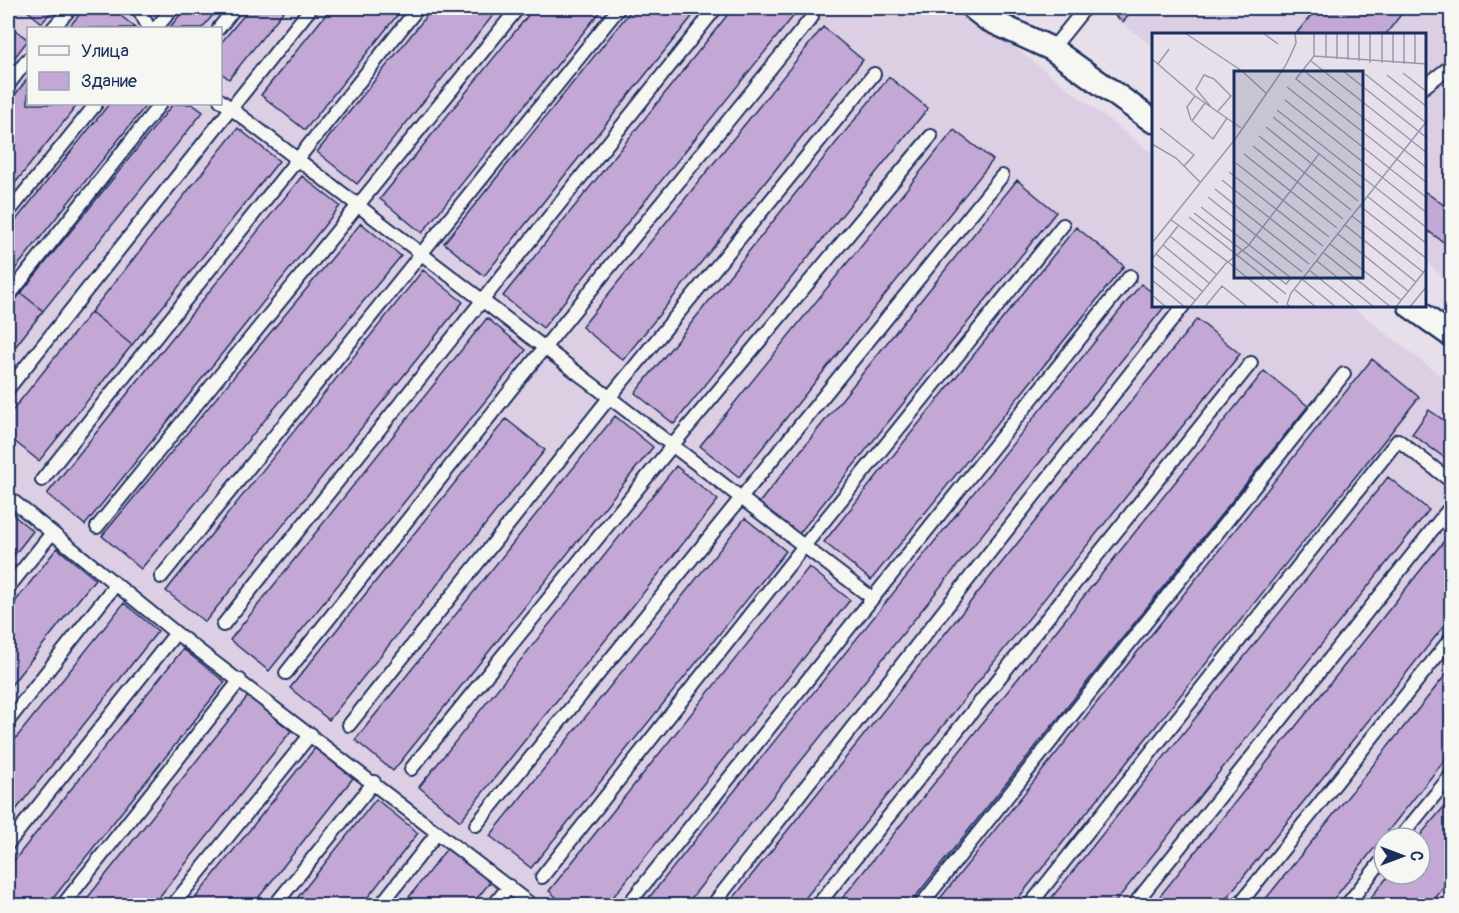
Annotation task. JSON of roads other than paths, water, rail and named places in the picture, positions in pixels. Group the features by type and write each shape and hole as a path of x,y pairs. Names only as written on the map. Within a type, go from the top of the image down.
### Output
{"street":[{"path":"973,8 987,19 1052,49 1152,120"},
{"path":"1413,308 1452,336"}],"lane":[{"path":"54,27 70,8"},
{"path":"138,8 149,27"},
{"path":"157,27 173,8"},
{"path":"220,27 235,8"},
{"path":"8,389 311,8"},
{"path":"42,480 418,8"},
{"path":"97,527 518,8"},
{"path":"161,577 619,8"},
{"path":"223,625 716,8"},
{"path":"1052,49 1084,8"},
{"path":"286,673 544,348 812,17"},
{"path":"8,85 27,60"},
{"path":"1426,86 1452,65"},
{"path":"350,725 609,398 874,74"},
{"path":"222,101 872,598"},
{"path":"8,213 95,105"},
{"path":"8,297 159,105"},
{"path":"411,769 672,446 931,136"},
{"path":"476,825 1002,176"},
{"path":"542,877 804,546 1063,225"},
{"path":"627,906 1130,276"},
{"path":"712,906 1181,308"},
{"path":"817,906 1251,363"},
{"path":"920,906 1344,374"},
{"path":"1029,906 1398,440 1452,482"},
{"path":"8,497 176,633 374,782 533,906"},
{"path":"1133,906 1452,505"},
{"path":"8,588 52,533"},
{"path":"8,721 116,584"},
{"path":"8,844 176,633"},
{"path":"1238,906 1452,637"},
{"path":"62,906 240,680"},
{"path":"172,906 311,734"},
{"path":"1410,826 1452,774"},
{"path":"274,906 374,782"},
{"path":"380,906 438,832"},
{"path":"1346,906 1372,873"},
{"path":"493,906 509,886"}]}
